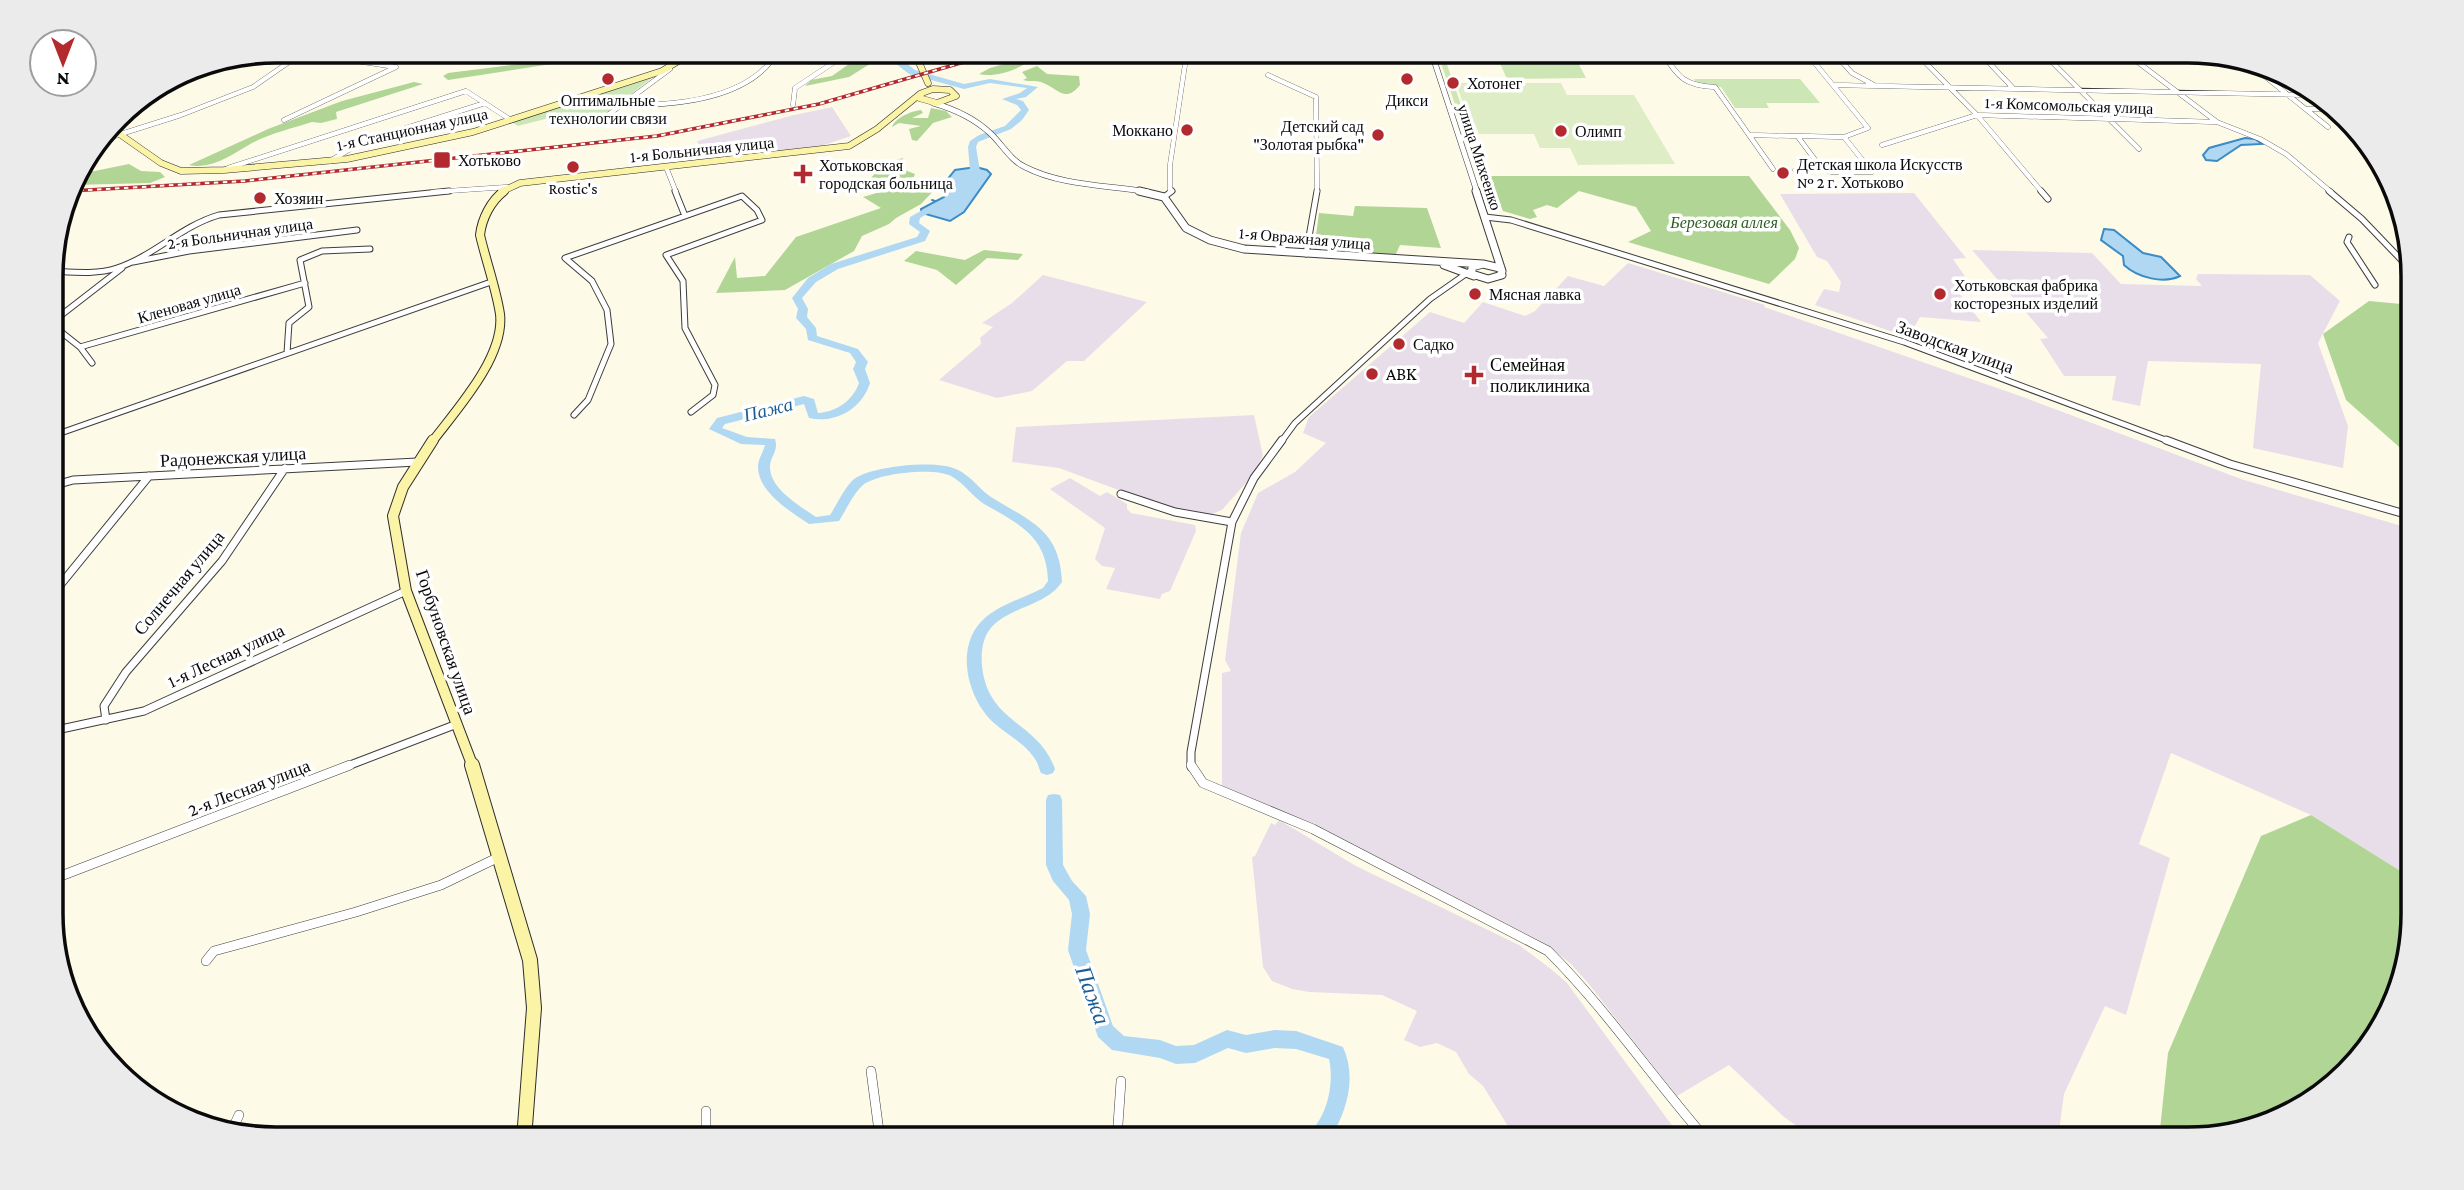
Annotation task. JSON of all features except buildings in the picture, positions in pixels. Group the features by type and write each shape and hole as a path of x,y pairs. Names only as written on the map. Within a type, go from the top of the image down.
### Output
{"main road":[{"name":"1-я Станционная улица","path":"119,135 161,163 190,171 330,161 449,138 654,76 677,63"},
{"path":"891,116 954,98 956,93 928,83 918,63"},
{"path":"928,83 920,100 933,103"},
{"path":"921,93 945,89"},
{"name":"1-я Больничная улица","path":"507,187 525,182 849,146 867,137 921,93"},
{"name":"Горбуновская улица","path":"507,187 492,203 481,224 480,235 499,326 481,376 417,462 403,487 393,516 406,591 472,765 530,960 534,1008 525,1127"}],"street":[{"path":"115,136 181,115 253,86 288,63"},
{"path":"284,120 396,66 375,63"},
{"path":"620,105 663,103 725,93 749,82 770,63"},
{"path":"793,105 795,88 833,63"},
{"path":"933,103 963,114 981,127 1020,165 1040,173 1164,197 1172,191 1170,165 1185,63"},
{"name":"улица Михеенко","path":"1435,63 1502,271"},
{"path":"1670,63 1684,82 1694,87 1715,88 1773,169"},
{"path":"1749,135 1844,137 1868,128 1815,63"},
{"path":"1843,63 1852,73 1875,85"},
{"path":"1926,63 1977,115 2048,199"},
{"path":"1989,63 2013,88"},
{"path":"2053,63 2139,149"},
{"path":"2139,63 2217,122 2260,139 2286,154 2362,219 2400,257"},
{"path":"1268,75 1315,96 1316,100 1316,208 1306,254"},
{"path":"597,123 654,76"},
{"path":"2269,78 2329,127"},
{"path":"1833,85 2299,94"},
{"path":"224,170 466,91 511,120"},
{"path":"954,98 963,114"},
{"path":"330,161 353,150 362,142 485,103"},
{"path":"2308,109 2321,110"},
{"name":"1-я Комсомольская улица","path":"1882,145 1977,115 2217,122"},
{"path":"1798,137 1822,169"},
{"path":"1795,170 1872,172 1844,137"},
{"path":"666,167 685,216"},
{"path":"63,314 127,264 210,217 492,186 507,187"},
{"path":"574,415 588,400 611,344 607,310 592,281 565,258 742,196 762,220 666,256 683,281 685,328 715,385 713,395 691,412"},
{"name":"1-я Овражная улица","path":"1164,197 1171,201 1174,216 1181,225 1205,238 1250,250 1429,261"},
{"name":"Заводская улица","path":"1485,217 1511,220 1777,302 1940,355 2220,461 2401,513"},
{"name":"2-я Больничная улица","path":"63,271 101,271 189,251 357,230"},
{"path":"2349,237 2347,242 2375,285"},
{"path":"287,353 289,323 309,307 300,260 322,251 370,248"},
{"path":"1450,283 1469,278 1485,264 1496,261 1498,256"},
{"path":"1429,261 1497,266 1502,275 1496,278 1474,274 1429,261"},
{"path":"1443,264 1451,273 1450,283"},
{"path":"1474,274 1450,283 1295,423 1269,455 1232,522 1191,752 1193,772 1203,783 1313,829 1548,951 1579,982 1696,1127"},
{"path":"63,432 491,282"},
{"name":"Кленовая улица","path":"80,347 305,283"},
{"path":"63,333 80,347 92,363"},
{"name":"Радонежская улица","path":"63,483 73,480 417,462"},
{"name":"Солнечная улица","path":"106,720 104,706 126,672 222,561 285,468"},
{"path":"63,582 149,476"},
{"path":"1121,494 1138,502 1201,518 1232,522"},
{"name":"1-я Лесная улица","path":"63,729 144,711 406,591"},
{"name":"2-я Лесная улица","path":"63,875 457,724"},
{"path":"206,961 214,951 356,912 441,885 499,857"},
{"path":"871,1071 878,1127"},
{"path":"1118,1127 1121,1081"},
{"path":"706,1111 706,1127"},
{"path":"235,1123 239,1115"}],"shaded area":[{"path":"832,107 851,136 815,148 707,159 697,141 794,115"},
{"path":"1914,193 1966,258 1953,259 1975,291 1959,293 1981,322 1920,317 1913,329 1900,326 1896,333 1815,305 1824,289 1839,292 1841,282 1827,261 1817,257 1780,194"},
{"path":"1972,250 2092,253 2121,284 2202,286 2196,279 2198,274 2310,275 2340,301 2318,343 2348,426 2343,468 2253,448 2261,364 2148,361 2140,406 2112,400 2116,376 2064,376 2040,339 2048,338"},
{"path":"1628,263 1765,305 1764,307 2023,397 2241,479 2401,526 2401,871 2311,815 2171,753 2139,844 2170,858 2126,1015 2105,1006 2064,1094 2060,1127 1799,1127 1784,1117 1729,1065 1677,1096 1588,983 1571,964 1546,944 1313,824 1222,786 1222,673 1231,671 1225,660 1241,533 1258,493 1295,472 1326,443 1303,433 1309,417 1430,312 1464,323 1483,302 1525,316 1535,311 1568,276 1604,286"},
{"path":"1043,275 1147,302 1084,361 1067,361 1032,391 997,398 939,380 981,344 980,338 993,327 982,323 1012,303"},
{"path":"1254,415 1263,456 1252,476 1222,510 1205,517 1132,495 1059,468 1012,462 1016,427"},
{"path":"1070,478 1100,496 1107,492 1127,504 1131,513 1195,525 1196,531 1170,591 1162,594 1160,599 1106,589 1115,568 1102,566 1095,559 1105,528 1050,489"},
{"path":"1279,820 1356,866 1519,945 1551,969 1567,983 1673,1127 1509,1127 1483,1086 1469,1074 1456,1052 1437,1043 1420,1047 1404,1040 1417,1011 1382,995 1309,992 1272,981 1263,967 1252,857 1255,856 1271,823 1275,825"}],"green space":[{"path":"527,63 558,63 448,80 443,76 448,73"},
{"path":"850,63 871,63 849,77 805,86 811,80 832,76"},
{"path":"1008,63 1026,63 1008,72 979,74"},
{"path":"1441,63 1446,63 1498,211 1491,211"},
{"path":"1500,63 1578,63 1586,78 1507,79"},
{"path":"1037,66 1047,74 1079,76 1080,85 1075,91 1066,94 1041,82 1023,80 1027,78 1022,72"},
{"path":"653,77 599,119 586,118 585,114 549,118 518,126 512,122"},
{"path":"1694,79 1800,79 1820,103 1766,103 1769,108 1735,108 1721,87 1699,86"},
{"path":"414,82 423,84 336,112 337,119 312,122 268,136 215,163 189,165 268,129 342,101"},
{"path":"1456,83 1561,83 1567,95 1634,95 1675,164 1578,165 1570,148 1540,148 1534,134 1479,134 1475,124 1469,121"},
{"path":"931,108 946,111 952,117 933,123 917,141 912,140 909,129 921,126 899,123 892,127 908,113 921,110 923,113 912,118 928,118"},
{"path":"903,158 902,169 915,174 912,182 925,178 936,180 937,187 921,204 889,224 862,236 854,251 785,290 716,293 735,257 737,278 765,276 796,237 881,208 863,197 890,189 889,185 875,188 865,185 883,164"},
{"path":"129,164 141,171 160,172 165,177 150,183 84,185 91,172"},
{"name":"Березовая аллея","path":"1489,176 1749,176 1790,230 1799,248 1795,259 1769,284 1628,242 1651,231 1636,207 1579,191 1557,208 1547,205 1533,210 1537,217 1530,219 1503,211"},
{"path":"1355,206 1427,208 1441,248 1400,245 1395,256 1314,251 1319,213 1353,216"},
{"path":"984,250 1023,254 1018,260 987,258 956,285 937,270 904,261 916,251 965,260"},
{"path":"2369,301 2401,304 2401,449 2346,400 2323,334"},
{"path":"2311,815 2401,871 2401,928 2394,969 2385,996 2365,1032 2348,1055 2329,1074 2282,1105 2257,1116 2230,1123 2202,1127 2160,1127 2168,1053 2261,836"}],"water":[{"path":"2245,138 2255,139 2262,144 2241,145 2217,161 2206,160 2203,155 2209,148"},
{"path":"976,167 991,174 964,212 950,221 922,213 921,209 944,197 950,188 947,180 955,170"},
{"path":"2104,229 2114,230 2143,253 2161,257 2180,276 2159,279 2130,270 2124,265 2123,256 2101,240"}],"waterway":[{"name":"Пажа","path":"901,63 912,72 964,87 990,81 1034,87 1023,95 1006,99 1020,103 1025,110 1014,124 974,141 972,147 975,171 966,183"},
{"name":"Пажа","path":"940,204 915,217 914,224 925,231 921,239 835,266 812,280 797,298 803,309 801,318 811,328 812,338 854,351 862,362 859,369 864,383 857,398 844,409 828,416 813,415 810,401 804,400 721,421 715,429 745,441 771,442 764,468 770,484 783,499 814,521 834,518 859,482 901,470 934,467 956,473 986,499 1017,516 1035,531 1052,559 1055,582 1048,591 992,619 979,635 974,660 979,687 991,710 1034,746 1047,769"},
{"name":"Пажа","path":"1054,800 1055,865 1066,887 1077,896 1081,914 1077,950 1105,1031 1119,1044 1160,1049 1176,1055 1195,1054 1227,1039 1246,1044 1275,1039 1296,1040 1336,1053 1341,1074 1340,1086 1334,1110 1326,1127"}],"railway":[{"path":"81,190 245,181 657,136 819,104 961,63"}],"place":[{"name":"Оптимальные технологии связи","path":"608,79"},
{"name":"Дикси","path":"1407,79"},
{"name":"Хотонег","path":"1453,83"},
{"name":"Моккано","path":"1187,130"},
{"name":"Олимп","path":"1561,131"},
{"name":"Детский сад \"Золотая рыбка\"","path":"1378,135"},
{"name":"Хотьково","path":"442,160"},
{"name":"Rostic's","path":"573,167"},
{"name":"Детская школа Искусств № 2 г. Хотьково","path":"1783,173"},
{"name":"Хотьковская городская больница","path":"803,174"},
{"name":"Хозяин","path":"260,198"},
{"name":"Мясная лавка","path":"1475,294"},
{"name":"Хотьковская фабрика косторезных изделий","path":"1940,294"},
{"name":"Садко","path":"1399,344"},
{"name":"ABK","path":"1372,374"},
{"name":"Семейная поликлиника","path":"1474,375"}]}
